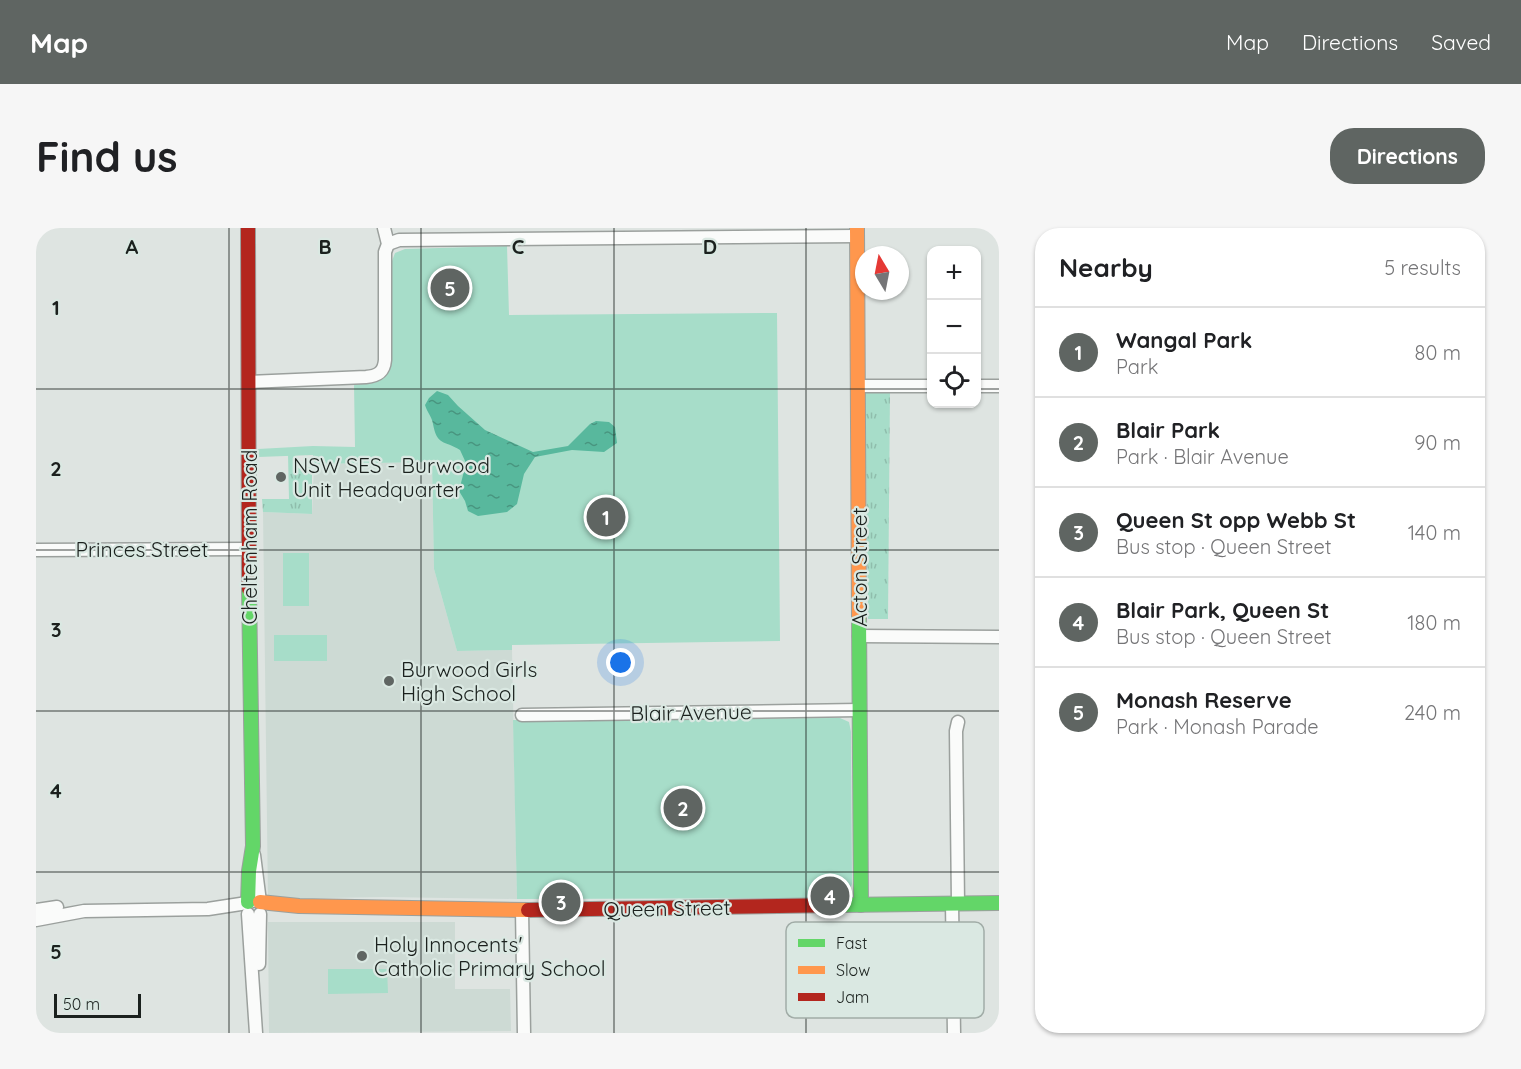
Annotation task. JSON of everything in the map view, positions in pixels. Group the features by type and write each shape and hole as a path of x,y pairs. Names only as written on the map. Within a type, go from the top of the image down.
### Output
{"street":[{"name":"Cheltenham Road","path":"248,228 248,549 253,846 249,871 254,908 251,975 255,1000 256,1033"},
{"path":"249,382 366,377 378,374 386,360 385,252 388,244 384,228"},
{"path":"388,244 399,240 471,234 857,232"},
{"name":"Acton Street","path":"857,232 861,905"},
{"path":"858,386 927,386"},
{"path":"981,386 999,386"},
{"name":"Princes Street","path":"36,550 248,549"},
{"path":"859,636 999,637"},
{"name":"Blair Avenue","path":"522,715 860,710"},
{"path":"955,922 956,731 958,722"},
{"name":"Queen Street","path":"254,908 299,906 522,910 999,903"},
{"path":"36,910 74,907 84,911"},
{"path":"36,920 45,916 75,914 84,911 254,908"},
{"path":"522,910 524,1033"},
{"path":"954,1018 954,1033"}],"shaded area":[{"name":"Burwood Girls High School","path":"432,462 434,569 457,651 512,650 517,899 384,897 268,899 263,512 312,514 314,464"},
{"name":"Holy Innocents' Catholic Primary School","path":"268,922 455,922 455,989 510,989 511,1031 269,1033"}],"green space":[{"path":"507,246 509,315 777,313 780,641 512,645 512,650 457,651 434,569 432,462 314,464 313,455 258,457 258,449 313,446 355,447 354,384 376,382 384,377 391,366 392,261 395,253 405,249"},
{"path":"865,390 890,391 888,619 868,619"},
{"path":"288,455 296,455 296,463 312,468 312,514 263,512 262,499 289,499"},
{"path":"283,553 309,553 309,606 283,606"},
{"path":"274,635 327,635 327,661 274,661"},
{"path":"840,718 849,722 851,732 852,884 849,893 841,898 517,899 513,720"},
{"path":"328,969 387,969 388,993 328,994"}],"water":[{"path":"437,391 448,395 485,430 533,452 568,446 596,421 609,422 615,427 617,443 604,452 572,450 535,457 524,474 517,504 507,512 478,516 468,511 459,491 466,463 460,450 439,439 425,405"}],"traffic: fast":[{"path":"248,902 253,846 249,589"},
{"path":"859,616 861,905"},
{"path":"841,905 999,903"}],"traffic: slow":[{"path":"857,228 859,616"},
{"path":"260,902 299,906 528,910"}],"traffic: jam":[{"path":"248,228 249,589"},
{"path":"528,910 841,905"}],"place":[{"name":"Monash Reserve","path":"450,288"},
{"name":"NSW SES - Burwood Unit Headquarter","path":"281,477"},
{"name":"Wangal Park","path":"606,517"},
{"name":"Burwood Girls High School","path":"389,681"},
{"name":"Blair Park","path":"683,808"},
{"name":"Blair Park, Queen St","path":"830,896"},
{"name":"Queen St opp Webb St","path":"561,902"},
{"name":"Holy Innocents' Catholic Primary School","path":"362,956"}]}
